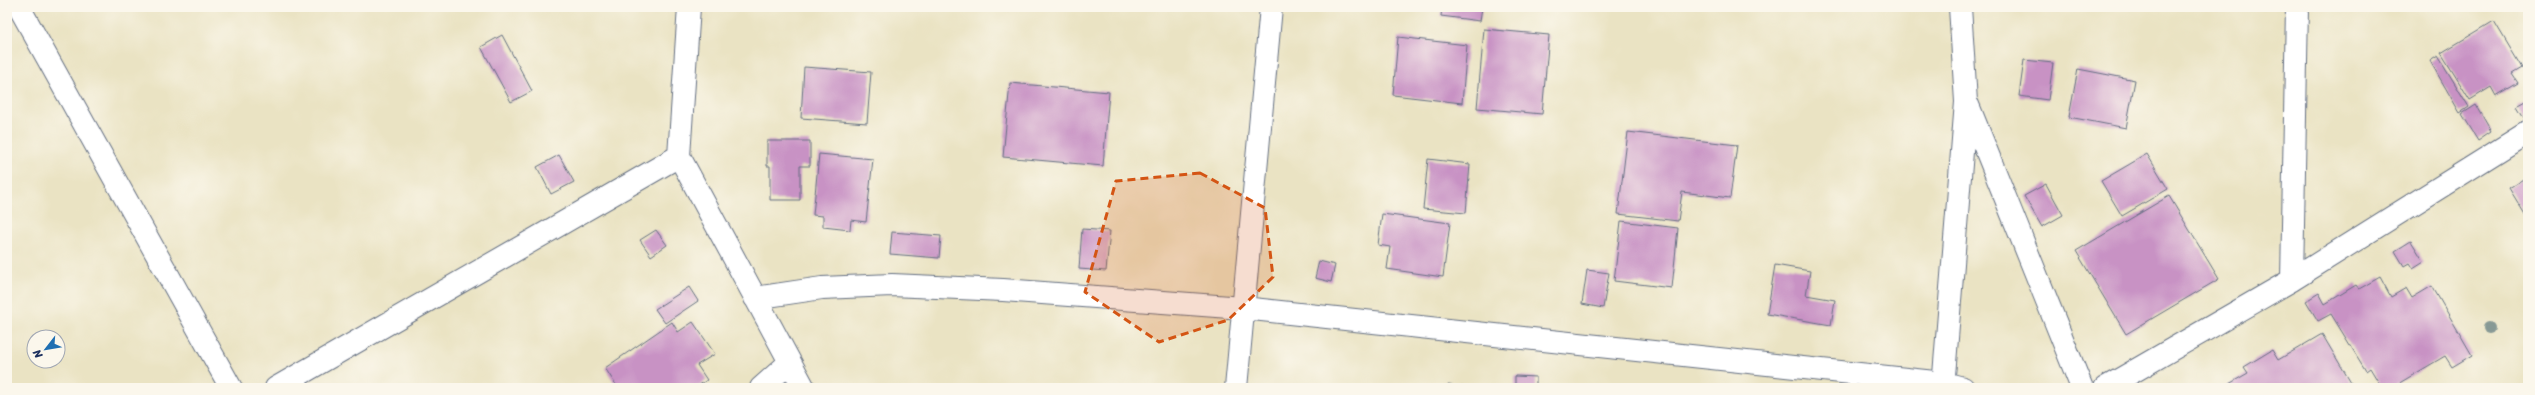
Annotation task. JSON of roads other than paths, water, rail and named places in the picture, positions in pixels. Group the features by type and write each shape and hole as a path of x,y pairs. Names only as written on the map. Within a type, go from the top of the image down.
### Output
{"street":[{"path":"19,7 230,388"},
{"path":"689,7 679,156 804,388"},
{"path":"1236,388 1271,7"},
{"path":"755,298 822,288 892,286 1003,290 1243,308 1950,386 1966,102 1960,7"},
{"path":"2292,280 2297,7"},
{"path":"1966,102 2082,388"},
{"path":"2105,388 2292,280 2528,132"},
{"path":"276,388 679,156"},
{"path":"761,388 790,362"}]}
